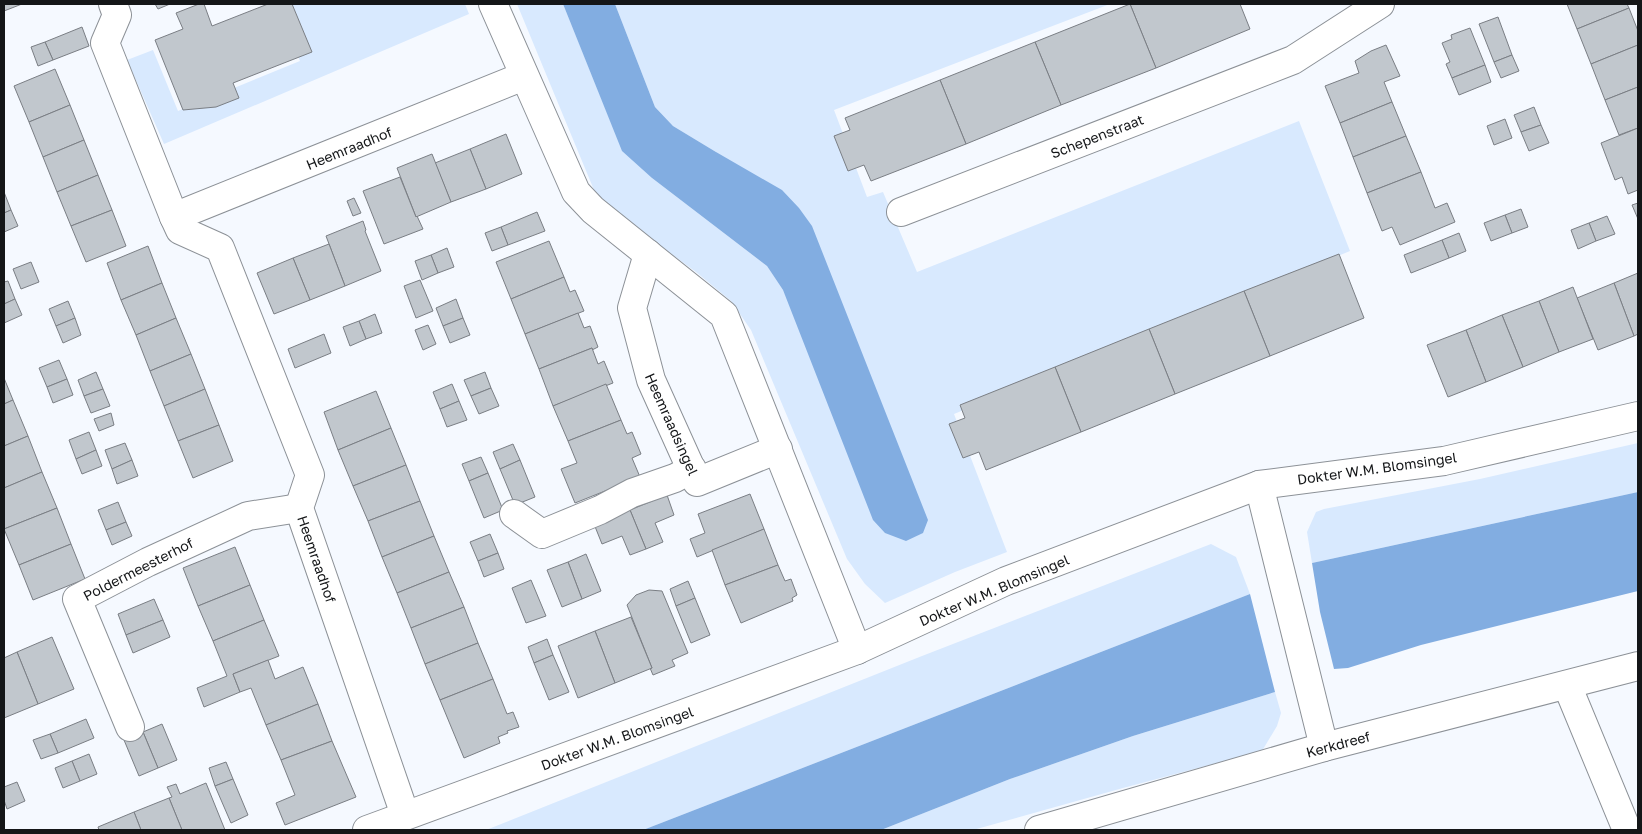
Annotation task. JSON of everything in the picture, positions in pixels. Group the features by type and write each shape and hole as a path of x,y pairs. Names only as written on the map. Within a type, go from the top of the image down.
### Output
{"street":[{"name":"Heemraadhof","path":"113,4 117,15 105,43 174,217 180,230 220,248 310,475 299,508 405,815"},
{"path":"493,4 576,192 593,210 724,315 857,650"},
{"name":"Schepenstraat","path":"901,212 1293,60 1380,4"},
{"name":"Heemraadhof","path":"174,217 524,76"},
{"name":"Heemraadsingel","path":"648,254 632,308 651,380 698,482 778,449"},
{"name":"Dokter W.M. Blomsingel","path":"367,830 857,650 1006,581 1259,485 1444,461 1638,416"},
{"path":"514,514 542,534 600,510 632,493 675,478 692,469"},
{"path":"1259,485 1324,747"},
{"name":"Poldermeesterhof","path":"130,727 77,599 148,562 248,516 299,508"},
{"name":"Kerkdreef","path":"1039,830 1324,747 1638,666"},
{"path":"1567,685 1627,830"}],"shaded area":[{"path":"277,4 465,4 469,14 164,144 127,60 153,50 178,111 300,61"},
{"path":"517,4 563,4 612,125 652,178 767,266 783,290 906,541 716,152 673,126 655,107 615,4 1110,4 834,110 867,197 883,192 917,272 1299,121 1350,251 954,414 1007,552 955,572 885,603 865,584 847,559 751,330 731,301 696,272 614,212 594,190"},
{"path":"1638,443 1638,492 1312,563 1307,532 1316,512 1324,509 1480,479"},
{"path":"1211,544 1236,557 1250,594 643,830 486,830 922,656"},
{"path":"1275,692 1281,713 1277,726 1262,751 973,830 881,830 1010,779 1133,736"}],"water":[{"path":"563,4 615,4 655,107 673,126 782,190 799,208 812,226 928,520 923,533 906,541 885,533 873,520 783,290 767,266 652,178 622,151"},
{"path":"1638,492 1638,591 1421,645 1348,668 1334,669 1320,612 1312,563"},
{"path":"1250,594 1275,692 1133,736 1010,779 881,830 643,830"}],"building":[{"path":"4,4 22,4 4,11"},
{"path":"155,4 170,4 158,9"},
{"path":"199,4 204,4 212,26 268,4 292,4 312,52 233,83 239,98 216,107 183,110 155,40 183,29 176,13"},
{"path":"1130,4 1240,4 1250,29 1156,68"},
{"path":"1130,4 1156,68 1061,105 1035,42"},
{"path":"1567,4 1627,4 1629,8 1577,29"},
{"path":"1629,8 1638,31 1638,45 1591,64 1577,29"},
{"path":"1498,17 1512,55 1494,62 1479,24"},
{"path":"82,27 89,46 53,60 45,42"},
{"path":"1470,28 1485,65 1452,78 1446,64 1450,62 1442,43 1452,39 1451,35"},
{"path":"45,42 53,60 38,66 31,47"},
{"path":"1035,42 1061,105 966,144 940,80"},
{"path":"1386,45 1400,76 1384,82 1392,102 1340,123 1325,86 1359,73 1355,61 1371,51"},
{"path":"1638,45 1638,87 1605,100 1591,64"},
{"path":"1512,55 1519,71 1501,78 1494,62"},
{"path":"1485,65 1491,82 1459,95 1452,78"},
{"path":"55,69 70,105 29,122 14,86"},
{"path":"940,80 966,144 871,181 864,165 848,171 834,136 850,130 845,118"},
{"path":"1638,87 1638,128 1619,135 1605,100"},
{"path":"1392,102 1406,136 1353,157 1340,123"},
{"path":"70,105 84,140 43,157 29,122"},
{"path":"1534,107 1541,125 1521,132 1514,115"},
{"path":"1505,119 1512,138 1494,145 1487,126"},
{"path":"1541,125 1549,143 1529,151 1521,132"},
{"path":"1638,128 1638,190 1628,194 1622,177 1615,180 1601,143"},
{"path":"506,134 522,174 486,189 470,149"},
{"path":"1406,136 1421,172 1367,193 1353,157"},
{"path":"84,140 98,175 57,192 43,157"},
{"path":"470,149 486,189 451,202 435,163"},
{"path":"432,154 451,202 416,217 397,168"},
{"path":"1421,172 1435,208 1447,203 1455,222 1400,245 1392,227 1382,231 1367,193"},
{"path":"98,175 112,210 71,226 57,192"},
{"path":"400,177 416,217 423,229 384,244 363,191"},
{"path":"4,192 11,210 4,213"},
{"path":"354,198 361,213 353,216 347,201"},
{"path":"1638,203 1638,219 1632,205"},
{"path":"1521,209 1528,227 1512,233 1505,215"},
{"path":"11,210 18,226 4,232 4,213"},
{"path":"112,210 126,246 86,262 71,226"},
{"path":"537,212 545,231 508,245 501,227"},
{"path":"1505,215 1512,233 1491,241 1484,223"},
{"path":"1607,216 1615,234 1596,241 1589,223"},
{"path":"363,221 365,231 381,271 345,286 326,236"},
{"path":"1589,223 1596,241 1578,249 1571,230"},
{"path":"501,227 508,245 492,251 485,233"},
{"path":"1459,233 1466,251 1449,258 1442,240"},
{"path":"1442,240 1449,258 1411,273 1404,255"},
{"path":"549,241 564,277 511,299 496,262"},
{"path":"329,244 345,286 310,300 293,258"},
{"path":"148,246 162,283 121,300 107,263"},
{"path":"447,248 454,267 438,273 431,255"},
{"path":"1339,254 1364,318 1270,356 1244,291"},
{"path":"431,255 438,273 422,280 415,261"},
{"path":"293,258 310,300 274,314 257,273"},
{"path":"31,262 39,282 21,289 13,269"},
{"path":"1638,273 1638,334 1634,336 1614,283"},
{"path":"564,277 570,292 575,290 584,311 525,334 511,299"},
{"path":"420,280 433,311 416,318 404,286"},
{"path":"8,281 15,299 4,304 4,282"},
{"path":"162,283 176,318 136,335 121,300"},
{"path":"1614,283 1634,336 1598,350 1577,298"},
{"path":"1573,287 1593,339 1559,352 1539,301"},
{"path":"1244,291 1270,356 1175,394 1149,329"},
{"path":"15,299 22,315 4,323 4,304"},
{"path":"456,299 463,318 443,326 436,308"},
{"path":"68,301 75,318 56,326 49,309"},
{"path":"1539,301 1559,352 1523,367 1502,315"},
{"path":"578,313 584,328 590,326 598,347 539,369 525,334"},
{"path":"375,314 382,333 366,339 359,321"},
{"path":"1502,315 1523,367 1486,382 1466,330"},
{"path":"75,318 81,335 63,343 56,326"},
{"path":"176,318 191,354 150,371 136,335"},
{"path":"463,318 470,335 450,343 443,326"},
{"path":"359,321 366,339 350,346 343,327"},
{"path":"428,325 436,344 423,350 415,330"},
{"path":"1149,329 1175,394 1081,432 1055,367"},
{"path":"1466,330 1486,382 1448,397 1427,345"},
{"path":"324,334 331,353 295,368 288,349"},
{"path":"592,348 598,364 604,361 613,383 553,406 539,369"},
{"path":"191,354 205,389 164,406 150,371"},
{"path":"59,360 67,379 47,387 39,368"},
{"path":"1055,367 1081,432 986,470 979,452 963,458 949,424 965,418 960,405"},
{"path":"96,372 103,389 84,396 78,380"},
{"path":"485,372 491,388 471,396 464,380"},
{"path":"4,378 13,400 4,404"},
{"path":"67,379 73,395 53,403 47,387"},
{"path":"452,384 459,401 440,409 433,392"},
{"path":"606,384 621,420 568,441 553,406"},
{"path":"491,388 499,406 479,414 471,396"},
{"path":"103,389 110,406 91,413 84,396"},
{"path":"205,389 219,425 178,441 164,406"},
{"path":"376,391 391,428 338,450 324,412"},
{"path":"13,400 28,436 4,446 4,404"},
{"path":"459,401 467,420 447,427 440,409"},
{"path":"111,413 114,425 99,431 94,419"},
{"path":"621,420 627,434 632,432 641,454 632,458 640,477 575,503 561,469 577,463 568,441"},
{"path":"219,425 233,461 193,478 178,441"},
{"path":"391,428 406,465 353,486 338,450"},
{"path":"89,432 96,450 76,459 69,440"},
{"path":"28,436 42,472 4,488 4,446"},
{"path":"125,443 132,460 112,469 105,450"},
{"path":"513,444 520,460 500,469 493,452"},
{"path":"96,450 102,466 82,474 76,459"},
{"path":"481,457 488,473 469,481 462,464"},
{"path":"132,460 138,476 117,484 112,469"},
{"path":"520,460 535,497 515,505 500,469"},
{"path":"406,465 420,501 368,521 353,486"},
{"path":"42,472 57,508 4,529 4,488"},
{"path":"488,473 503,510 484,518 469,481"},
{"path":"750,494 764,529 697,557 690,539 705,533 698,514"},
{"path":"667,495 674,515 655,523 663,542 646,549 630,510"},
{"path":"420,501 434,536 382,557 368,521"},
{"path":"118,502 126,522 106,530 98,510"},
{"path":"57,508 71,544 19,565 4,529"},
{"path":"630,510 646,549 630,555 622,536 602,544 594,524"},
{"path":"126,522 132,536 112,545 106,530"},
{"path":"764,529 778,565 725,585 712,550"},
{"path":"490,534 498,553 478,561 470,542"},
{"path":"434,536 449,572 397,593 382,557"},
{"path":"71,544 85,579 33,600 19,565"},
{"path":"235,547 250,585 198,606 183,568"},
{"path":"498,553 504,569 484,577 478,561"},
{"path":"586,554 601,591 582,599 568,562"},
{"path":"568,562 582,599 562,607 547,570"},
{"path":"778,565 785,581 791,579 797,595 792,598 793,601 741,623 725,585"},
{"path":"449,572 464,607 411,628 397,593"},
{"path":"531,580 546,616 526,623 512,588"},
{"path":"688,581 695,598 676,606 670,589"},
{"path":"250,585 264,620 213,641 198,606"},
{"path":"649,590 662,591 688,653 672,660 675,666 653,675 627,605 636,595"},
{"path":"695,598 710,635 691,643 676,606"},
{"path":"154,599 163,620 126,635 118,614"},
{"path":"464,607 478,643 425,664 411,628"},
{"path":"631,617 652,668 615,683 595,631"},
{"path":"163,620 170,637 133,653 126,635"},
{"path":"264,620 279,656 233,674 240,692 204,707 197,688 227,676 213,641"},
{"path":"595,631 615,683 578,698 558,646"},
{"path":"52,637 74,689 38,704 17,652"},
{"path":"547,639 553,655 534,663 528,647"},
{"path":"478,643 493,679 440,700 425,664"},
{"path":"17,652 38,704 4,718 4,658"},
{"path":"553,655 569,692 549,700 534,663"},
{"path":"268,660 275,679 303,667 318,704 266,725 251,688 240,692 233,674"},
{"path":"493,679 507,714 513,712 519,727 507,731 508,733 498,737 500,743 464,758 440,700"},
{"path":"318,704 332,741 281,760 266,725"},
{"path":"86,719 94,738 58,753 50,734"},
{"path":"162,724 177,760 158,768 143,732"},
{"path":"143,732 158,768 139,776 124,740"},
{"path":"50,734 58,753 41,759 33,740"},
{"path":"332,741 356,797 285,825 276,803 295,795 281,760"},
{"path":"89,754 97,774 80,781 72,761"},
{"path":"72,761 80,781 63,788 55,768"},
{"path":"226,762 233,779 215,786 209,768"},
{"path":"233,779 248,815 231,823 215,786"},
{"path":"17,782 25,801 7,809 4,800 4,787"},
{"path":"206,783 225,830 182,830 169,798 172,797 167,787 176,784 180,794"},
{"path":"169,798 182,830 141,830 134,812"},
{"path":"134,812 141,830 99,830 98,827"}]}
